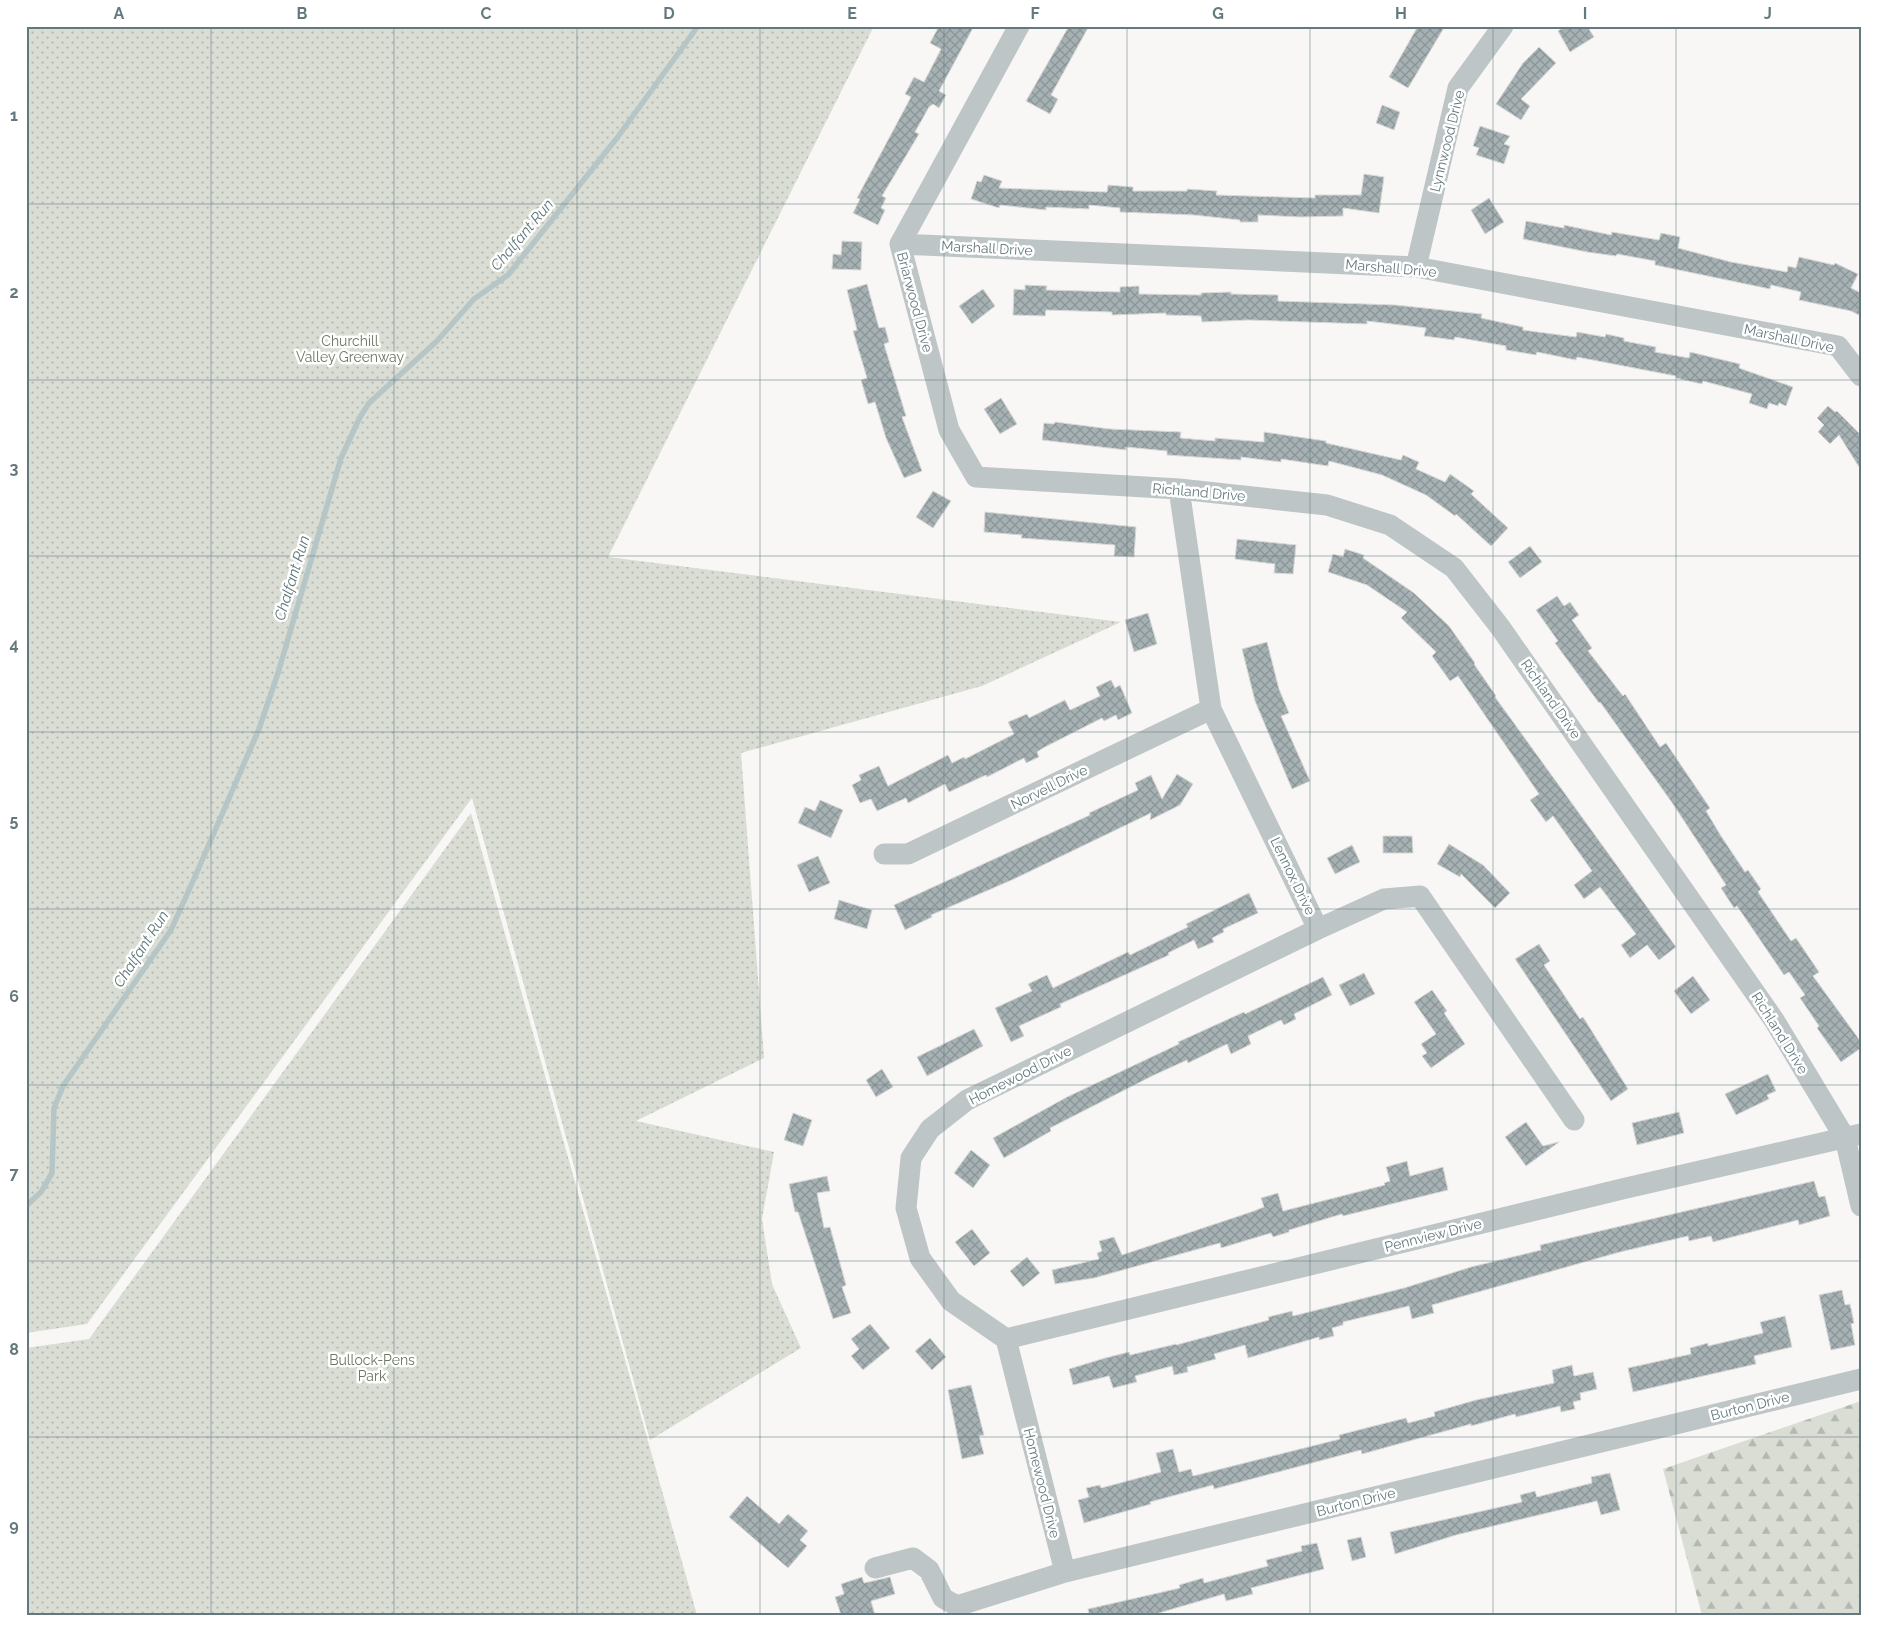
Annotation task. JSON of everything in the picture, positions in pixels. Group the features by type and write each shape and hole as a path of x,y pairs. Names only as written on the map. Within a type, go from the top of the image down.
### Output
{"street":[{"name":"Briarwood Drive","path":"1019,26 900,244 949,430 976,477 1036,480"},
{"name":"Lynnwood Drive","path":"1416,267 1458,88 1503,26"},
{"name":"Marshall Drive","path":"900,244 1416,267 1838,346 1861,376"},
{"name":"Richland Drive","path":"1036,480 1179,488 1327,505 1390,525 1454,568 1500,627 1853,1136 1861,1206"},
{"name":"Lennox Drive","path":"1179,488 1211,709 1318,929 1384,899 1420,896 1574,1120"},
{"name":"Norvell Drive","path":"884,854 908,854 1211,709"},
{"name":"Homewood Drive","path":"1064,1572 1006,1339 951,1301 920,1258 906,1208 911,1158 930,1129 967,1100 1318,929"},
{"name":"Pennview Drive","path":"1006,1339 1612,1191 1853,1136"},
{"name":"Burton Drive","path":"875,1568 914,1558 929,1570 943,1598 957,1606 1064,1572 1861,1379"}],"green space":[{"name":"Churchill Valley Greenway","path":"26,26 874,26 608,557 1121,622 982,686 741,753 764,1058 636,1121 774,1152 762,1219 772,1284 801,1348 650,1440 472,798 87,1324 26,1333"},
{"name":"Bullock-Pens Park","path":"471,813 697,1615 26,1615 26,1348 89,1339"},
{"path":"1861,1401 1861,1615 1702,1615 1663,1469"}],"building":[{"path":"939,26 974,26 939,91 946,95 939,108 933,104 929,107 915,132 919,134 882,196 886,198 881,208 885,210 878,225 853,213 860,199 857,198 911,97 905,94 914,77 924,82 941,49 930,43"},
{"path":"1069,26 1089,26 1051,95 1058,99 1050,114 1026,101"},
{"path":"1418,26 1445,26 1408,88 1389,77"},
{"path":"1566,26 1587,26 1594,37 1570,52 1558,31"},
{"path":"1539,47 1556,63 1521,99 1530,106 1521,120 1496,104 1523,63"},
{"path":"1382,105 1400,112 1394,130 1376,123"},
{"path":"1480,126 1510,136 1504,144 1510,146 1504,164 1476,155 1479,148 1473,146"},
{"path":"1364,174 1384,177 1379,213 1343,208 1343,216 1300,217 1258,215 1258,222 1240,222 1240,220 1194,215 1120,212 1120,208 1089,205 1089,209 1046,207 1046,210 1000,205 999,208 971,199 977,181 981,182 984,175 1002,181 999,188 1107,192 1108,185 1133,187 1133,191 1187,191 1187,189 1217,191 1216,195 1315,198 1315,195 1361,195"},
{"path":"1489,198 1504,222 1485,234 1471,210"},
{"path":"1526,221 1564,228 1564,225 1611,235 1612,232 1659,240 1661,233 1680,237 1678,248 1731,262 1787,272 1788,266 1796,268 1799,257 1834,265 1835,263 1858,274 1851,288 1861,293 1861,316 1851,311 1799,300 1801,292 1771,285 1770,289 1655,265 1655,261 1617,254 1616,256 1587,252 1523,239"},
{"path":"842,241 862,242 861,270 832,269 833,254 841,255"},
{"path":"867,284 879,328 885,327 889,342 884,344 906,416 902,417 922,471 904,478 886,438 875,402 868,404 861,380 867,378 853,331 857,330 847,290"},
{"path":"1025,285 1047,286 1046,290 1120,292 1120,287 1139,286 1139,294 1201,295 1201,293 1231,292 1231,294 1278,295 1278,301 1395,305 1482,314 1481,318 1523,327 1523,330 1576,337 1577,332 1605,337 1606,334 1624,338 1624,341 1656,347 1655,352 1689,358 1690,352 1740,364 1739,368 1793,387 1786,406 1779,403 1778,406 1769,403 1767,409 1749,403 1752,394 1703,381 1702,384 1676,378 1676,376 1577,357 1576,360 1537,352 1536,355 1506,350 1506,346 1455,337 1454,340 1424,336 1426,328 1367,321 1367,324 1248,320 1202,322 1201,316 1166,315 1166,313 1112,315 1112,312 1046,310 1045,316 1013,315 1014,289 1025,290"},
{"path":"983,289 995,306 972,324 959,306"},
{"path":"1001,398 1017,424 1000,434 984,409"},
{"path":"1828,406 1835,412 1837,411 1861,435 1861,470 1839,435 1830,444 1818,432 1824,425 1817,418"},
{"path":"1055,422 1110,429 1181,432 1180,438 1215,441 1215,438 1264,442 1264,432 1326,441 1326,443 1401,460 1403,455 1419,462 1416,469 1445,482 1450,474 1474,491 1471,494 1508,528 1491,546 1456,514 1455,516 1426,495 1382,475 1329,461 1328,466 1281,459 1281,462 1241,457 1241,460 1167,455 1167,451 1126,447 1126,450 1042,440 1044,423 1054,424"},
{"path":"933,491 951,501 933,528 916,517"},
{"path":"985,512 1136,527 1134,557 1114,556 1115,545 1021,538 1022,535 984,532"},
{"path":"1237,539 1296,545 1293,574 1274,573 1275,564 1235,559"},
{"path":"1530,546 1542,562 1520,578 1508,562"},
{"path":"1345,549 1364,555 1363,558 1414,593 1449,626 1475,663 1495,697 1676,947 1659,960 1647,945 1630,958 1621,945 1636,934 1600,887 1584,899 1574,885 1592,871 1553,816 1546,822 1530,800 1539,794 1458,676 1450,681 1432,656 1436,652 1401,618 1407,612 1367,585 1328,572 1333,554 1343,557"},
{"path":"1557,596 1564,606 1570,602 1579,615 1572,620 1592,648 1588,651 1623,696 1625,694 1660,747 1666,743 1710,808 1706,811 1721,836 1745,872 1748,870 1761,889 1758,892 1791,941 1796,938 1819,972 1813,976 1861,1042 1861,1048 1841,1062 1817,1028 1819,1026 1800,998 1805,995 1789,972 1784,975 1737,906 1734,908 1721,888 1726,885 1673,804 1555,643 1558,641 1536,610"},
{"path":"1148,613 1157,644 1134,652 1125,620"},
{"path":"1267,642 1279,689 1289,713 1281,716 1310,781 1292,789 1255,701 1242,649"},
{"path":"1111,680 1115,688 1120,685 1132,713 1118,720 1116,715 1104,721 1102,718 1043,748 1037,752 1039,757 1026,763 1024,758 987,777 986,775 949,792 945,784 908,803 906,798 877,811 871,799 860,803 852,785 861,780 859,775 879,766 888,786 948,755 952,763 964,757 965,759 1014,734 1008,722 1027,714 1029,718 1065,700 1070,710 1100,696 1096,687"},
{"path":"1177,774 1193,784 1180,805 1150,820 1151,813 1014,879 931,915 932,917 905,930 894,905 1090,815 1089,813 1138,790 1135,783 1151,775 1162,799"},
{"path":"820,800 843,810 831,838 798,823 805,807 815,811"},
{"path":"1383,836 1412,836 1413,853 1383,853"},
{"path":"1449,844 1483,865 1510,893 1495,908 1461,874 1460,877 1437,864"},
{"path":"1352,845 1360,862 1335,874 1327,858"},
{"path":"818,856 830,883 809,892 797,865"},
{"path":"1249,893 1258,913 1223,929 1224,932 1212,938 1214,942 1198,949 1194,940 1168,953 1169,955 1060,1004 1061,1007 1019,1026 1024,1036 1011,1042 995,1008 1032,991 1028,984 1047,975 1053,988 1128,952 1130,955 1188,927 1186,924"},
{"path":"839,900 872,910 867,929 834,919"},
{"path":"1539,944 1550,961 1544,965 1580,1019 1583,1017 1628,1089 1611,1101 1515,959"},
{"path":"1364,973 1375,994 1350,1006 1339,985"},
{"path":"1693,976 1710,1000 1691,1014 1674,991"},
{"path":"1323,977 1332,995 1294,1014 1296,1019 1284,1025 1281,1020 1248,1036 1251,1044 1231,1054 1227,1044 1188,1063 1187,1060 1152,1076 1050,1128 1051,1131 1004,1158 993,1138 1067,1097 1179,1044 1178,1042 1244,1012 1245,1014"},
{"path":"1432,990 1447,1011 1444,1013 1465,1044 1431,1068 1422,1056 1427,1053 1421,1044 1436,1034 1414,1002"},
{"path":"974,1029 983,1046 927,1076 917,1057"},
{"path":"882,1069 893,1087 876,1097 866,1080"},
{"path":"1768,1074 1776,1091 1767,1095 1769,1099 1736,1115 1725,1094"},
{"path":"1679,1112 1684,1133 1637,1145 1632,1123"},
{"path":"793,1113 812,1120 803,1146 784,1140"},
{"path":"1526,1122 1543,1146 1559,1142 1526,1166 1505,1137"},
{"path":"971,1150 990,1165 973,1188 954,1173"},
{"path":"1407,1161 1410,1176 1443,1167 1448,1190 1343,1216 1342,1214 1289,1230 1289,1232 1273,1237 1271,1233 1221,1248 1220,1243 1094,1278 1055,1284 1052,1270 1099,1259 1097,1253 1102,1251 1099,1241 1114,1237 1122,1255 1254,1211 1264,1207 1261,1198 1278,1193 1283,1211 1385,1185 1384,1183 1390,1181 1386,1167"},
{"path":"827,1176 830,1191 817,1193 824,1228 830,1227 846,1285 842,1287 851,1313 833,1319 798,1212 795,1212 789,1184"},
{"path":"1814,1181 1819,1197 1825,1196 1830,1216 1799,1225 1798,1220 1713,1242 1711,1236 1689,1241 1688,1236 1620,1252 1432,1305 1434,1313 1412,1319 1409,1306 1343,1322 1343,1325 1332,1328 1334,1336 1319,1340 1319,1337 1248,1358 1245,1345 1214,1354 1216,1359 1187,1367 1188,1372 1174,1375 1172,1366 1135,1376 1137,1382 1113,1388 1109,1376 1073,1385 1069,1369 1105,1358 1129,1352 1130,1355 1176,1345 1269,1320 1268,1317 1292,1311 1293,1316 1404,1288 1471,1267 1541,1250 1540,1245"},
{"path":"972,1229 990,1253 974,1266 955,1242"},
{"path":"1027,1257 1040,1273 1023,1287 1010,1271"},
{"path":"1842,1290 1845,1305 1850,1304 1854,1323 1851,1324 1855,1345 1831,1350 1819,1295"},
{"path":"1785,1316 1792,1347 1754,1356 1756,1364 1633,1392 1628,1368 1691,1354 1690,1348 1708,1343 1708,1346 1763,1333 1760,1322"},
{"path":"870,1324 890,1348 863,1370 851,1356 859,1349 851,1339"},
{"path":"930,1338 946,1357 932,1370 915,1351"},
{"path":"1572,1365 1574,1376 1593,1372 1597,1389 1580,1393 1581,1400 1573,1402 1575,1409 1561,1412 1560,1406 1516,1417 1515,1414 1471,1426 1471,1424 1362,1454 1361,1450 1214,1489 1213,1485 1084,1523 1078,1500 1089,1497 1086,1488 1100,1485 1101,1488 1161,1472 1156,1453 1173,1449 1179,1472 1191,1469 1193,1476 1340,1439 1339,1435 1366,1428 1406,1418 1408,1423 1435,1416 1434,1412 1476,1400 1554,1383 1552,1370"},
{"path":"971,1385 984,1435 979,1436 984,1454 962,1459 948,1390"},
{"path":"1610,1473 1620,1510 1601,1515 1597,1501 1456,1535 1395,1554 1390,1532 1522,1502 1520,1495 1535,1491 1537,1497 1592,1483 1591,1477"},
{"path":"747,1496 779,1524 788,1514 808,1531 800,1540 807,1546 788,1568 729,1517"},
{"path":"1361,1537 1366,1557 1352,1561 1347,1540"},
{"path":"1317,1543 1324,1569 1251,1588 1253,1594 1226,1601 1224,1594 1152,1615 1089,1615 1088,1609 1180,1588 1179,1585 1203,1578 1204,1583 1268,1566 1266,1560 1302,1551 1301,1546"},
{"path":"862,1577 864,1583 890,1577 895,1594 871,1601 875,1615 841,1615 835,1597 844,1594 841,1584"}],"waterway":[{"name":"Chalfant Run","path":"26,1206 41,1192 52,1173 54,1108 63,1086 171,930 259,729 278,673 341,458 360,417 369,403 437,341 474,299 508,275 617,138 698,26"}]}
